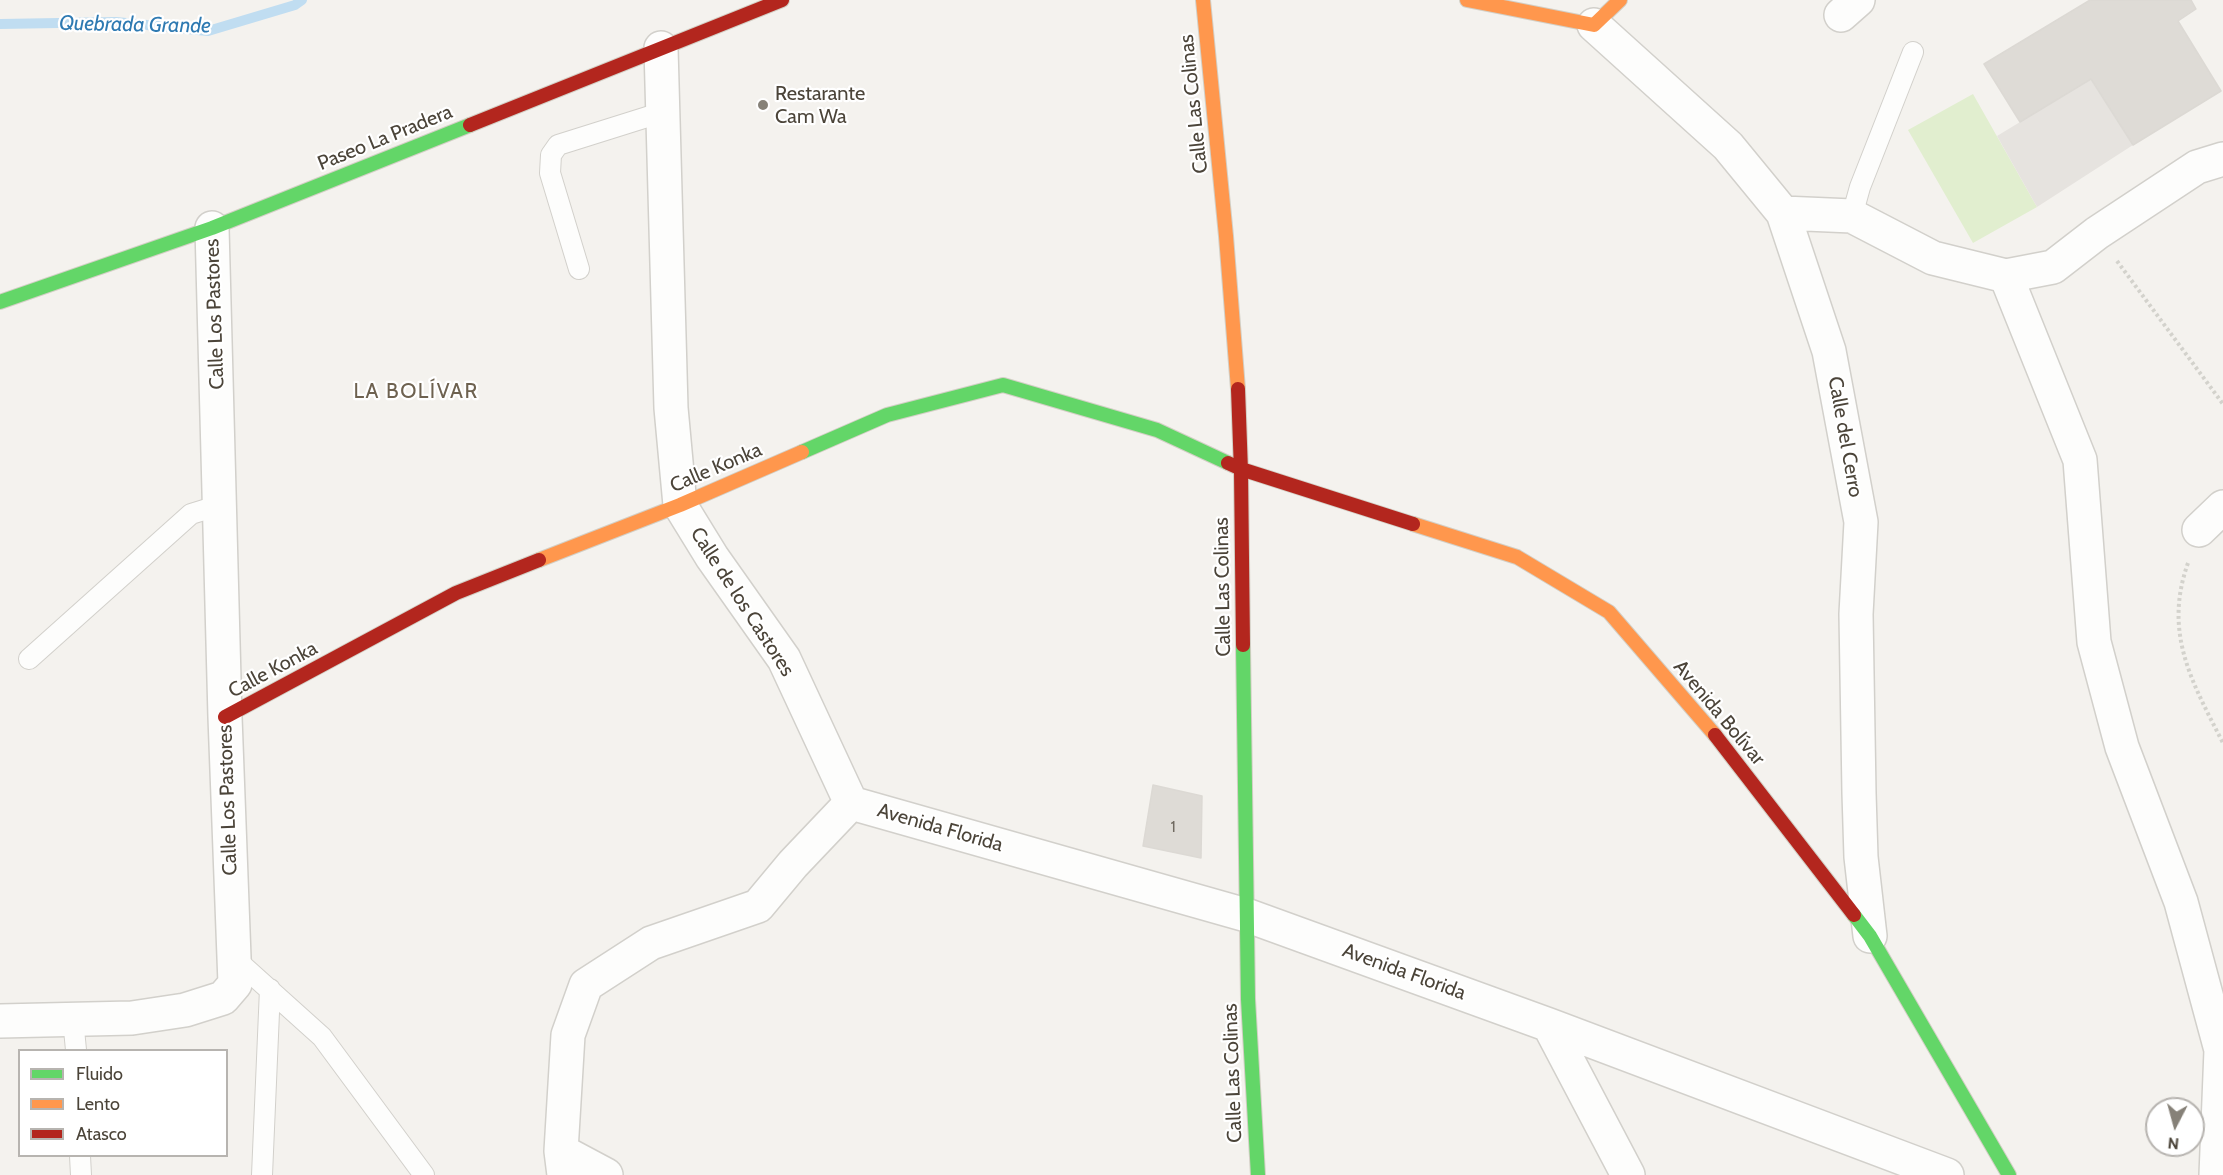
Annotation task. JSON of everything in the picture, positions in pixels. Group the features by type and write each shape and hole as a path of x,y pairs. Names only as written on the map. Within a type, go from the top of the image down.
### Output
{"street":[{"name":"Paseo La Pradera","path":"0,302 213,228 782,0"},
{"name":"Calle Las Colinas","path":"1203,0 1230,264 1241,469 1246,915 1257,1175"},
{"path":"1467,0 1594,25 1620,0"},
{"name":"Calle del Cerro","path":"1594,25 1728,146 1783,213 1829,351 1861,522 1856,614 1860,814 1861,857 1870,936"},
{"name":"Calle de los Castores","path":"661,48 671,408 680,505 712,557 784,659 851,803"},
{"path":"1783,213 1852,216 1933,258 2006,276 2053,267 2097,234 2197,167 2223,159"},
{"name":"Calle Los Pastores","path":"0,1021 74,1035 132,1018 185,1010 224,998 235,984 225,717 213,228"},
{"path":"2006,276 2080,460 2094,642 2122,747 2181,902 2221,1050 2216,1175"},
{"name":"Calle Konka","path":"225,717 456,593 680,505 887,415 1004,385 1157,430 1241,469"},
{"name":"Avenida Bolívar","path":"1241,469 1517,557 1609,612 1722,745 1870,936 2009,1175"},
{"path":"2199,530 2223,507"},
{"path":"606,1175 562,1163 568,1035 586,985 651,943 758,906 793,864 851,803"},
{"name":"Avenida Florida","path":"851,803 1246,915 1549,1025 1947,1175"},
{"path":"1549,1025 1628,1175"}],"lane":[{"path":"1852,216 1860,188 1913,52"},
{"path":"579,269 550,174 551,155 558,145 663,112"},
{"path":"29,659 191,514 220,505"},
{"path":"233,957 322,1036 424,1175"},
{"path":"262,1175 270,989"},
{"path":"80,1157 81,1175"}],"path":[{"path":"2097,234 2223,404"},
{"path":"2199,530 2181,582 2178,632 2188,674 2223,743"}],"green space":[{"path":"1973,94 2037,207 1973,243 1908,130"}],"shaded area":[{"path":"2091,79 2133,145 2037,207 1997,136"}],"building":[{"path":"2090,0 2191,0 2196,9 2178,21 2221,91 2133,145 2091,79 2020,122 1984,64"},
{"path":"1153,785 1202,796 1201,858 1143,846"}],"waterway":[{"name":"Quebrada Grande","path":"0,24 116,22 208,31 295,5 302,0"}],"traffic: fast":[{"path":"0,302 212,228 470,125"},
{"path":"802,452 887,415 1003,385 1157,430 1228,463"},
{"path":"1243,645 1248,999 1258,1175"},
{"path":"1854,915 1870,936 2009,1175"}],"traffic: slow":[{"path":"1203,0 1238,389"},
{"path":"1467,0 1594,25 1620,0"},
{"path":"539,560 680,505 802,452"},
{"path":"1413,524 1517,557 1609,612 1715,735"}],"traffic: jam":[{"path":"470,125 782,0"},
{"path":"1238,389 1243,645"},
{"path":"1228,463 1413,524"},
{"path":"225,717 456,593 539,560"},
{"path":"1715,735 1854,915"}],"place":[{"name":"Restarante Cam Wa","path":"763,105"}],"district":[{"name":"LA BOLÍVAR","path":"416,392"}]}
